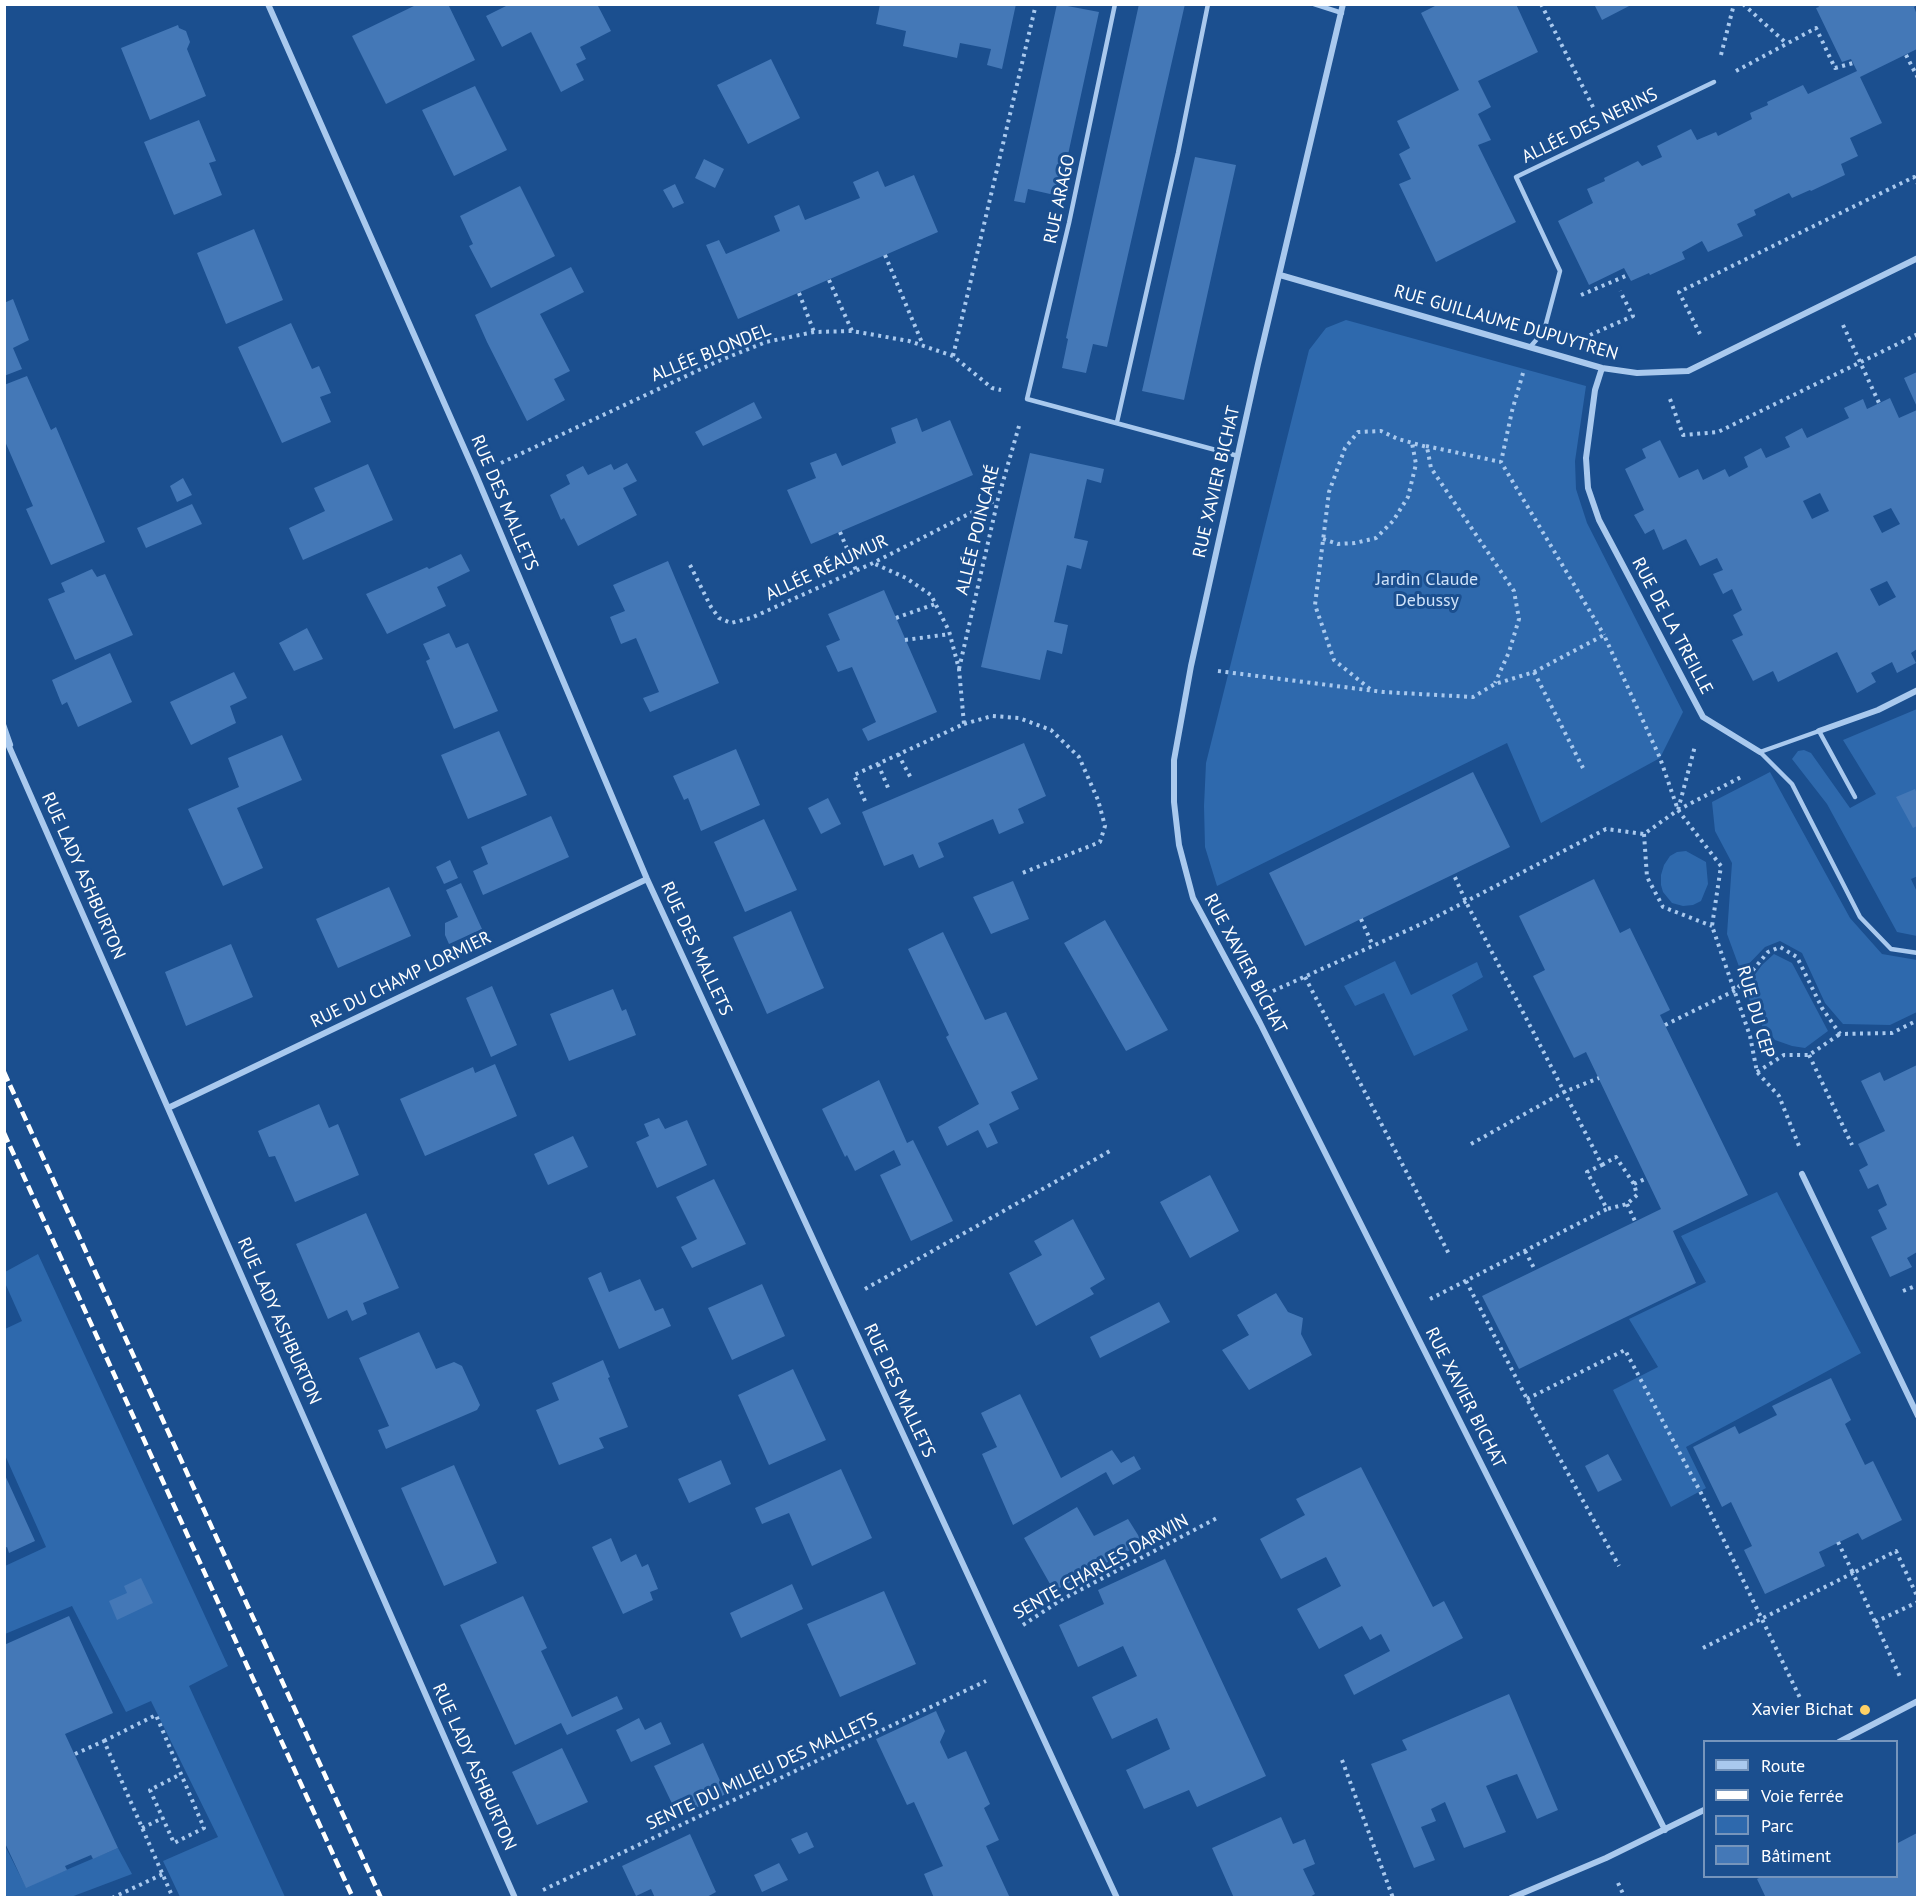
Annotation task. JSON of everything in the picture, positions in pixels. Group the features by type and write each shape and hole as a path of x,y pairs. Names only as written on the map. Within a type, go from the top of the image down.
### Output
{"street":[{"name":"RUE DES MALLETS","path":"268,4 476,475 647,879 1117,1898"},
{"name":"RUE XAVIER BICHAT","path":"1343,4 1191,666 1174,760 1174,802 1179,845 1193,898 1405,1311 1665,1830"},
{"name":"RUE GUILLAUME DUPUYTREN","path":"1280,275 1602,368 1637,373 1688,371 1917,258"},
{"name":"RUE DE LA TREILLE","path":"1602,368 1595,390 1586,458 1588,488 1599,520 1703,717 1760,752"},
{"path":"1820,731 1878,710 1917,690"},
{"name":"RUE LADY ASHBURTON","path":"4,735 515,1898"},
{"name":"RUE DU CHAMP LORMIER","path":"168,1108 647,879"},
{"path":"1802,1174 1917,1416"},
{"path":"1843,1740 1915,1703"},
{"path":"1511,1898 1606,1858 1703,1811"}],"lane":[{"name":"RUE ARAGO","path":"1027,399 1069,223 1115,4"},
{"path":"1117,422 1178,153 1208,4"},
{"path":"1314,4 1342,13"},
{"name":"ALLÉE DES NERINS","path":"1531,346 1544,331 1560,271 1516,177 1714,82"},
{"path":"1027,399 1238,456"},
{"name":"RUE LADY ASHBURTON","path":"4,724 15,758"},
{"path":"1760,752 1820,731 1855,796"},
{"name":"RUE DE LA TREILLE","path":"1760,752 1792,784 1860,917 1891,950 1917,953"}],"path":[{"path":"953,356 1036,4"},
{"path":"1541,4 1607,134"},
{"path":"1714,82 1734,4"},
{"path":"1743,4 1787,44"},
{"path":"1714,82 1816,28 1835,68 1853,63"},
{"path":"1906,55 1917,78"},
{"path":"1712,359 1679,292 1914,177 1917,184"},
{"path":"885,255 923,346"},
{"path":"1551,309 1628,275"},
{"path":"829,280 852,331"},
{"path":"1546,324 1588,336 1633,316 1620,291"},
{"path":"799,293 814,332"},
{"path":"1831,300 1879,403"},
{"name":"ALLÉE BLONDEL","path":"476,475 716,362 766,342 814,332 852,331 909,341 953,356 992,388 1027,399"},
{"path":"1660,372 1683,435 1718,432 1917,334"},
{"path":"1370,690 1334,660 1322,631 1315,605 1329,492 1345,448 1358,432 1381,431 1398,440 1501,462 1523,372"},
{"name":"ALLÉE POINCARÉ","path":"959,669 998,499 1027,399"},
{"path":"1323,540 1338,544 1376,538 1393,520 1408,497 1416,464 1412,443 1427,447"},
{"path":"1427,447 1431,468 1514,591 1519,619 1509,652 1495,684"},
{"name":"RUE DU CEP","path":"1501,462 1604,635 1660,758 1678,810 1720,867 1712,926 1736,990 1750,1036 1757,1072 1779,1096 1799,1143 1802,1174"},
{"name":"ALLÉE RÉAUMUR","path":"690,565 711,607 719,618 731,623 751,618 873,563 998,499"},
{"path":"840,532 856,570"},
{"path":"873,563 906,578 931,595 950,634 959,669 964,724"},
{"path":"896,618 935,604"},
{"path":"905,639 950,634"},
{"path":"1191,666 1232,674 1370,690 1473,697 1495,684 1534,672 1604,635"},
{"path":"1534,672 1583,768"},
{"path":"865,801 854,775 964,724 992,716 1019,718 1051,730 1078,758 1098,800 1105,826 1100,842 1020,874"},
{"path":"1678,810 1703,717"},
{"path":"898,754 912,780"},
{"path":"878,764 889,790"},
{"path":"1247,1000 1305,977 1466,902 1606,829 1644,834 1678,810 1743,775"},
{"path":"1644,834 1647,877 1663,907 1712,926"},
{"path":"1454,874 1466,902 1602,1165"},
{"path":"1361,919 1373,945"},
{"path":"1665,1025 1736,990 1768,952 1780,947 1797,957 1822,1008 1840,1034"},
{"path":"1305,977 1449,1254"},
{"path":"1757,1072 1784,1054 1809,1055 1840,1034 1892,1033 1917,1020"},
{"path":"1809,1055 1852,1145"},
{"path":"1471,1144 1564,1092 1599,1078"},
{"path":"842,1302 1110,1151"},
{"path":"1405,1311 1607,1209 1627,1204 1637,1195 1634,1184 1616,1157 1587,1172 1607,1209"},
{"path":"1634,1184 1647,1178"},
{"path":"1627,1204 1635,1221"},
{"path":"1525,1251 1535,1270"},
{"path":"1466,1281 1527,1399 1619,1566"},
{"path":"1903,1291 1917,1284"},
{"path":"1527,1399 1625,1350 1701,1492 1801,1700"},
{"name":"SENTE CHARLES DARWIN","path":"1000,1641 1061,1600 1217,1518"},
{"path":"1838,1542 1915,1703"},
{"path":"1702,1648 1896,1551 1917,1600 1875,1622"},
{"name":"SENTE DU MILIEU DES MALLETS","path":"540,1892 979,1685 1012,1667"},
{"path":"75,1754 156,1715 204,1828 174,1843 150,1790 181,1774"},
{"path":"104,1741 173,1898"},
{"path":"1342,1760 1393,1898"},
{"path":"142,1827 163,1818"},
{"path":"112,1898 163,1874"}],"green space":[{"name":"Jardin Claude Debussy","path":"1346,320 1586,386 1575,461 1576,489 1587,523 1683,712 1660,758 1541,823 1507,743 1217,886 1205,847 1206,763 1309,350 1326,328"},
{"path":"1917,709 1918,876 1911,879 1917,892 1917,936 1897,932 1827,804 1792,759 1798,751 1804,750 1811,753 1850,808 1876,794 1843,740"},
{"path":"1770,772 1850,918 1882,954 1917,960 1917,1012 1890,1025 1843,1024 1825,1003 1802,953 1780,941 1765,947 1741,972 1727,934 1732,863 1715,831 1712,802"},
{"path":"1686,851 1706,862 1708,884 1701,901 1683,906 1672,903 1663,892 1661,875 1670,856"},
{"path":"1774,954 1792,963 1828,1031 1805,1048 1775,1040 1757,1020 1745,988 1762,965"},
{"path":"1395,961 1411,995 1477,962 1483,977 1452,995 1468,1030 1414,1056 1384,993 1355,1006 1344,986"},
{"path":"1777,1192 1861,1353 1686,1447 1706,1488 1671,1507 1613,1390 1658,1367 1629,1319 1706,1282 1681,1236"},
{"path":"38,1254 228,1666 189,1686 285,1897 180,1897 163,1861 218,1837 151,1701 126,1712 72,1606 5,1634 5,1566 46,1547 4,1453 5,1329 22,1321 5,1283 5,1272"},
{"path":"4,1844 26,1887 118,1848 132,1874 71,1897 5,1897"}],"building":[{"path":"418,4 448,4 475,60 386,104 352,36"},
{"path":"510,4 597,4 611,31 580,47 586,59 576,64 584,80 561,92 531,32 502,47 486,16"},
{"path":"880,4 1016,4 1002,69 987,65 991,49 960,43 957,58 903,46 906,31 876,24"},
{"path":"1057,4 1099,12 1059,196 1028,189 1025,203 1014,201"},
{"path":"1139,4 1185,4 1107,347 1093,344 1086,373 1062,368 1068,339 1066,338"},
{"path":"1439,4 1516,4 1538,52 1478,81 1491,107 1478,114 1491,140 1478,145 1516,222 1436,262 1399,184 1411,179 1399,154 1410,148 1397,121 1459,90 1421,13"},
{"path":"1594,4 1633,4 1602,20"},
{"path":"1817,4 1918,4 1914,7 1917,15 1917,49 1860,77 1882,123 1850,138 1858,156 1841,164 1845,175 1792,198 1789,193 1754,210 1756,215 1737,224 1743,236 1708,252 1702,241 1682,252 1685,259 1650,275 1649,273 1631,281 1624,268 1589,285 1558,221 1593,203 1587,189 1638,161 1642,166 1662,157 1657,146 1691,129 1697,140 1716,132 1718,136 1752,119 1750,113 1768,105 1767,102 1803,85 1808,94 1857,71 1851,59 1842,62 1816,8 1819,7"},
{"path":"178,25 186,31 190,42 187,49 206,96 150,120 121,48"},
{"path":"771,59 800,118 748,144 717,85"},
{"path":"475,86 507,150 454,176 422,110"},
{"path":"199,120 216,161 209,163 222,195 174,215 144,142"},
{"path":"1195,157 1236,165 1184,400 1142,391"},
{"path":"704,159 724,169 715,188 695,178"},
{"path":"878,171 885,187 914,175 938,232 738,319 706,245 719,240 726,254 780,231 774,216 799,205 805,220 860,198 853,182"},
{"path":"675,184 684,203 673,208 663,190"},
{"path":"520,186 555,256 491,288 469,246 473,244 460,216"},
{"path":"254,229 283,300 226,324 197,253"},
{"path":"571,267 584,292 540,314 570,371 554,379 565,400 527,421 475,315"},
{"path":"13,299 29,340 13,348 22,369 4,376 4,303"},
{"path":"291,323 312,369 319,366 331,393 320,397 331,422 282,443 238,347"},
{"path":"1917,372 1917,407 1904,378"},
{"path":"27,376 51,430 56,427 105,542 51,565 26,509 33,506 4,439 4,385"},
{"path":"1890,398 1899,418 1917,410 1917,649 1911,653 1916,663 1897,673 1892,662 1871,673 1876,682 1857,693 1837,652 1778,682 1773,671 1753,681 1732,640 1743,635 1733,615 1742,610 1732,589 1723,594 1713,574 1723,570 1717,558 1700,566 1686,539 1663,550 1654,529 1645,534 1634,515 1644,510 1625,469 1646,458 1642,449 1660,440 1679,478 1698,469 1703,480 1725,469 1729,477 1748,467 1744,457 1761,448 1766,458 1790,447 1785,437 1802,428 1807,438 1849,418 1844,408 1863,399 1867,409","holes":["1820,493 1829,511 1812,519 1803,501","1891,508 1900,524 1882,533 1873,516","1887,581 1896,597 1879,606 1870,589"]},
{"path":"754,402 762,418 703,446 695,432"},
{"path":"917,418 922,432 950,420 973,475 811,544 787,490 816,478 810,463 836,453 842,466 896,443 891,428"},
{"path":"1030,453 1104,469 1101,483 1087,479 1074,538 1088,541 1081,569 1067,565 1054,622 1068,625 1062,654 1047,650 1040,680 981,667"},
{"path":"627,463 637,481 623,488 637,515 578,546 564,518 561,520 550,495 570,484 566,475 583,466 588,475 611,464 614,470"},
{"path":"368,464 393,520 303,560 289,528 325,511 314,488"},
{"path":"183,478 192,495 177,502 170,486"},
{"path":"192,504 202,524 146,548 137,528"},
{"path":"461,554 470,571 437,587 446,606 387,634 366,594"},
{"path":"668,561 719,683 650,712 643,698 659,692 636,638 621,644 610,617 625,611 613,585"},
{"path":"92,569 97,577 105,574 133,635 75,660 48,599 65,592 61,583"},
{"path":"884,590 937,712 868,741 862,729 876,722 852,667 838,672 826,646 840,640 828,614"},
{"path":"307,628 323,659 294,671 279,643"},
{"path":"449,633 456,648 468,643 498,711 454,729 426,661 430,659 423,644"},
{"path":"110,653 132,702 78,727 67,702 62,705 52,680"},
{"path":"234,672 247,698 230,706 236,723 191,745 170,702"},
{"path":"499,731 527,795 468,819 441,755"},
{"path":"282,735 302,780 237,808 263,868 223,886 188,809 239,787 228,758"},
{"path":"1024,743 1046,796 1018,809 1024,823 999,834 993,819 938,843 944,857 919,868 913,854 884,866 862,812"},
{"path":"736,749 760,805 701,831 688,798 684,800 673,776"},
{"path":"1473,772 1510,847 1305,946 1269,873"},
{"path":"1915,789 1917,826 1913,828 1896,797"},
{"path":"828,798 841,824 821,834 808,808"},
{"path":"551,816 569,857 483,895 473,871 488,864 481,847"},
{"path":"764,819 797,890 745,912 714,842"},
{"path":"450,860 458,878 444,884 436,867"},
{"path":"1594,879 1620,933 1630,928 1670,1010 1660,1015 1748,1195 1673,1231 1696,1283 1519,1369 1482,1296 1661,1209 1586,1052 1574,1058 1533,976 1545,970 1519,916"},
{"path":"1013,881 1029,919 991,934 973,897"},
{"path":"461,883 482,929 449,944 445,935 445,923 458,917 446,890"},
{"path":"389,887 411,936 338,968 316,919"},
{"path":"791,911 824,988 767,1014 733,937"},
{"path":"1105,920 1168,1030 1126,1051 1064,943"},
{"path":"943,932 985,1020 1006,1012 1038,1079 1011,1092 1019,1109 989,1124 998,1143 987,1148 978,1130 947,1146 938,1127 979,1104 946,1037 949,1035 908,949"},
{"path":"231,944 253,997 186,1026 165,972"},
{"path":"492,986 517,1045 491,1057 466,998"},
{"path":"613,989 622,1011 626,1009 636,1035 569,1061 550,1014"},
{"path":"495,1064 517,1116 425,1156 400,1099 473,1067 475,1073"},
{"path":"1917,1065 1917,1252 1907,1258 1912,1267 1890,1277 1871,1237 1887,1229 1878,1210 1887,1205 1878,1184 1868,1189 1859,1170 1868,1165 1858,1144 1885,1131 1861,1081 1880,1072 1884,1081"},
{"path":"879,1080 907,1143 913,1140 953,1221 911,1241 880,1175 901,1165 894,1150 855,1171 847,1155 845,1157 822,1109"},
{"path":"319,1104 329,1128 338,1124 359,1175 295,1202 275,1156 269,1157 258,1131"},
{"path":"659,1118 665,1129 687,1120 707,1165 657,1188 636,1142 649,1136 644,1124"},
{"path":"573,1136 588,1167 548,1185 534,1154"},
{"path":"1210,1175 1239,1231 1190,1258 1160,1202"},
{"path":"714,1179 746,1244 692,1268 681,1247 697,1239 676,1197"},
{"path":"366,1213 399,1288 363,1303 367,1314 352,1321 347,1310 328,1319 296,1244"},
{"path":"1073,1219 1105,1279 1090,1288 1094,1294 1036,1326 1009,1273 1042,1255 1034,1241"},
{"path":"601,1272 609,1292 640,1279 655,1311 663,1308 671,1326 619,1349 588,1278"},
{"path":"762,1284 785,1336 732,1360 708,1308"},
{"path":"1276,1293 1288,1312 1303,1318 1301,1334 1312,1355 1249,1390 1222,1350 1249,1335 1237,1315"},
{"path":"1159,1302 1170,1322 1100,1358 1090,1337"},
{"path":"419,1332 436,1369 454,1362 462,1366 480,1405 477,1410 386,1449 378,1430 389,1426 359,1358"},
{"path":"603,1360 628,1427 599,1438 604,1448 559,1465 536,1410 559,1400 552,1383"},
{"path":"793,1369 826,1440 769,1465 738,1395"},
{"path":"1831,1378 1851,1420 1845,1424 1865,1465 1873,1461 1902,1520 1862,1540 1858,1533 1819,1552 1825,1566 1765,1594 1744,1550 1752,1546 1731,1502 1722,1507 1693,1447 1735,1426 1739,1434 1777,1415 1772,1406"},
{"path":"1020,1394 1061,1478 1112,1450 1121,1463 1134,1456 1141,1469 1113,1485 1106,1472 1013,1525 982,1454 997,1447 981,1413"},
{"path":"1608,1454 1622,1480 1598,1492 1585,1466"},
{"path":"721,1460 731,1484 689,1503 678,1479"},
{"path":"454,1465 497,1563 444,1586 401,1488"},
{"path":"1361,1467 1433,1607 1444,1601 1463,1638 1354,1695 1344,1675 1390,1651 1381,1634 1370,1640 1362,1626 1319,1649 1297,1609 1341,1586 1326,1557 1281,1579 1260,1539 1305,1515 1296,1499"},
{"path":"841,1469 872,1538 812,1566 789,1513 762,1524 755,1508"},
{"path":"4,1473 35,1541 9,1553 7,1547 4,1548"},
{"path":"1077,1507 1094,1536 1128,1519 1143,1543 1054,1591 1024,1538"},
{"path":"611,1538 621,1562 636,1554 642,1567 648,1564 658,1589 650,1592 653,1600 623,1614 592,1547"},
{"path":"1165,1559 1266,1776 1197,1807 1189,1790 1144,1809 1126,1770 1170,1749 1157,1718 1112,1739 1092,1697 1137,1676 1123,1646 1078,1667 1059,1625 1104,1604 1098,1590"},
{"path":"141,1578 153,1603 117,1620 109,1601 127,1593 124,1586"},
{"path":"792,1584 803,1609 741,1638 730,1613"},
{"path":"884,1591 916,1664 840,1697 807,1624"},
{"path":"523,1596 547,1648 541,1651 572,1717 617,1696 623,1709 567,1735 561,1723 515,1745 460,1625"},
{"path":"69,1616 113,1713 65,1734 118,1848 93,1859 91,1855 65,1866 67,1870 26,1888 4,1841 4,1645"},
{"path":"1509,1694 1558,1810 1537,1819 1517,1774 1503,1779 1486,1786 1506,1832 1464,1848 1445,1802 1431,1809 1436,1821 1421,1827 1435,1860 1414,1868 1371,1764 1407,1750 1402,1740"},
{"path":"936,1711 945,1731 940,1742 948,1759 966,1751 990,1804 984,1808 999,1840 986,1846 1010,1898 934,1898 924,1874 943,1866 914,1802 907,1805 876,1739"},
{"path":"639,1718 645,1730 661,1722 671,1744 631,1762 616,1730"},
{"path":"703,1743 726,1794 678,1816 654,1766"},
{"path":"562,1748 588,1802 537,1825 512,1772"},
{"path":"1281,1817 1293,1844 1305,1839 1315,1864 1303,1869 1315,1894 1308,1898 1234,1898 1212,1848"},
{"path":"807,1832 814,1847 799,1854 791,1839"},
{"path":"1917,1833 1917,1898 1766,1898 1757,1879 1898,1878 1898,1843"},
{"path":"690,1834 716,1892 705,1898 655,1898 651,1889 636,1896 622,1866"},
{"path":"779,1863 788,1880 762,1892 754,1875"}],"railway":[{"path":"4,1072 381,1898"},
{"path":"4,1133 353,1898"}],"place":[{"name":"Xavier Bichat","path":"1865,1710"}]}
